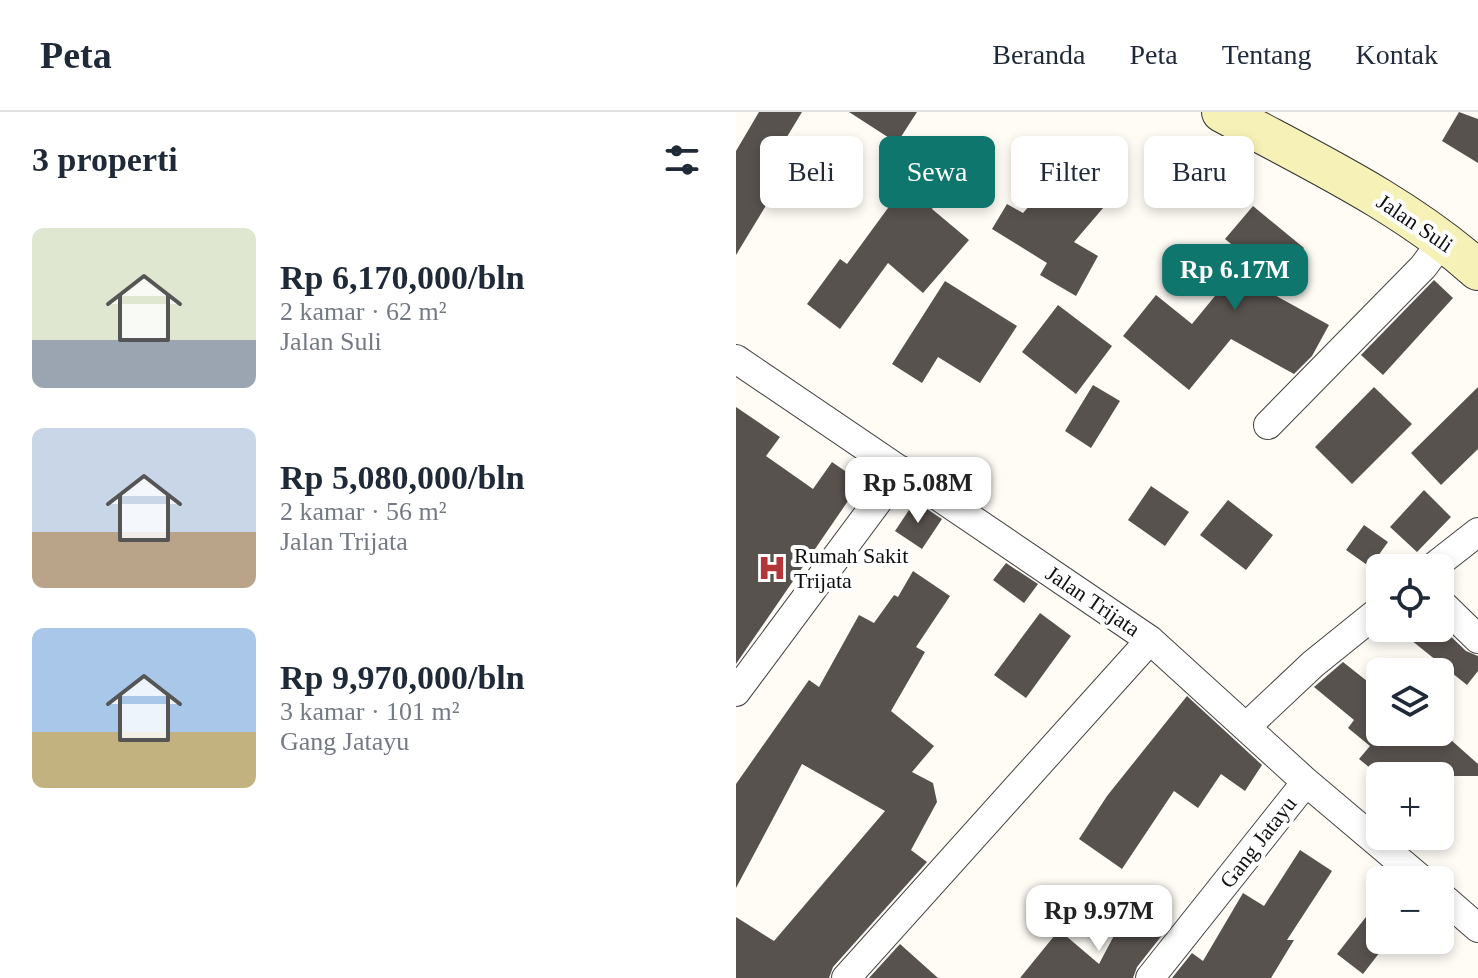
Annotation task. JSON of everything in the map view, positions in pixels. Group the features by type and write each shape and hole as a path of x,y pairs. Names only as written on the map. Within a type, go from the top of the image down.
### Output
{"main road":[{"name":"Jalan Suli","path":"1222,112 1393,206 1444,239 1478,270"}],"street":[{"path":"1268,425 1423,267 1444,239"},
{"name":"Jalan Trijata","path":"736,359 1150,640 1306,782 1405,866"},
{"path":"736,692 901,470"},
{"path":"1450,554 1478,532"},
{"path":"1454,616 1478,639"},
{"path":"1246,727 1313,664 1366,621"},
{"path":"846,978 1150,640"},
{"name":"Gang Jatayu","path":"1150,978 1306,782"},
{"path":"1454,907 1478,928"}],"building":[{"path":"759,112 802,112 788,136 760,136 760,208 764,208 736,255 736,151"},
{"path":"849,112 917,112 902,136 886,136"},
{"path":"1459,112 1478,119 1478,163 1442,141"},
{"path":"1007,204 1023,213 1027,208 1103,208 1074,242 1098,256 1076,296 1040,275 1047,263 992,229"},
{"path":"1254,207 1304,248 1269,292 1329,325 1312,356 1294,374 1231,339 1189,390 1123,336 1156,295 1192,324 1247,257 1225,239"},
{"path":"888,208 933,208 969,240 923,293 888,263 840,329 807,304 840,259 847,264"},
{"path":"1434,280 1453,298 1383,375 1361,355"},
{"path":"945,281 1017,326 980,383 938,357 922,383 892,364"},
{"path":"1058,305 1112,346 1076,394 1022,352"},
{"path":"1093,385 1120,401 1091,448 1065,431"},
{"path":"1374,387 1412,424 1352,484 1315,447"},
{"path":"1478,387 1478,449 1441,485 1411,453"},
{"name":"Rumah Sakit Trijata","path":"736,407 780,437 766,456 813,489 832,462 861,482 736,664"},
{"path":"1151,486 1189,512 1165,546 1128,520"},
{"path":"1424,490 1451,517 1417,552 1390,527"},
{"path":"1228,500 1273,535 1246,570 1200,535"},
{"path":"915,501 942,519 922,549 895,531"},
{"path":"1364,525 1388,542 1379,554 1366,554 1366,564 1346,550"},
{"path":"1006,563 1038,584 1024,603 993,580"},
{"path":"913,571 950,596 916,647 925,652 891,711 934,746 912,772 933,783 937,802 911,850 927,862 833,967 829,978 736,978 736,917 774,941 885,811 802,764 736,888 736,784 809,680 819,687 859,615 874,623 894,595 898,597"},
{"path":"1040,613 1071,636 1026,698 994,675"},
{"path":"1454,640 1466,651 1478,656 1478,671 1467,685 1454,675 1454,658 1433,658 1413,642 1454,642"},
{"path":"1343,662 1366,680 1366,743 1348,728 1354,720 1314,687"},
{"path":"1187,696 1262,765 1245,791 1221,774 1198,808 1174,791 1122,869 1079,839 1107,796"},
{"path":"1454,743 1478,764 1478,776 1454,776 1454,762 1366,762 1366,765 1359,759 1370,746 1454,746"},
{"path":"1300,850 1332,871 1287,940 1294,940 1271,978 1172,978 1192,953 1203,961 1243,893 1264,906"},
{"path":"1128,909 1163,928 1163,934 1137,967 1133,978 1020,978 1059,930 1099,964"},
{"path":"1366,917 1366,954 1378,954 1363,974 1337,954"},
{"path":"900,944 938,978 869,978"}],"place":[{"name":"Rumah Sakit Trijata","path":"772,568"}]}
